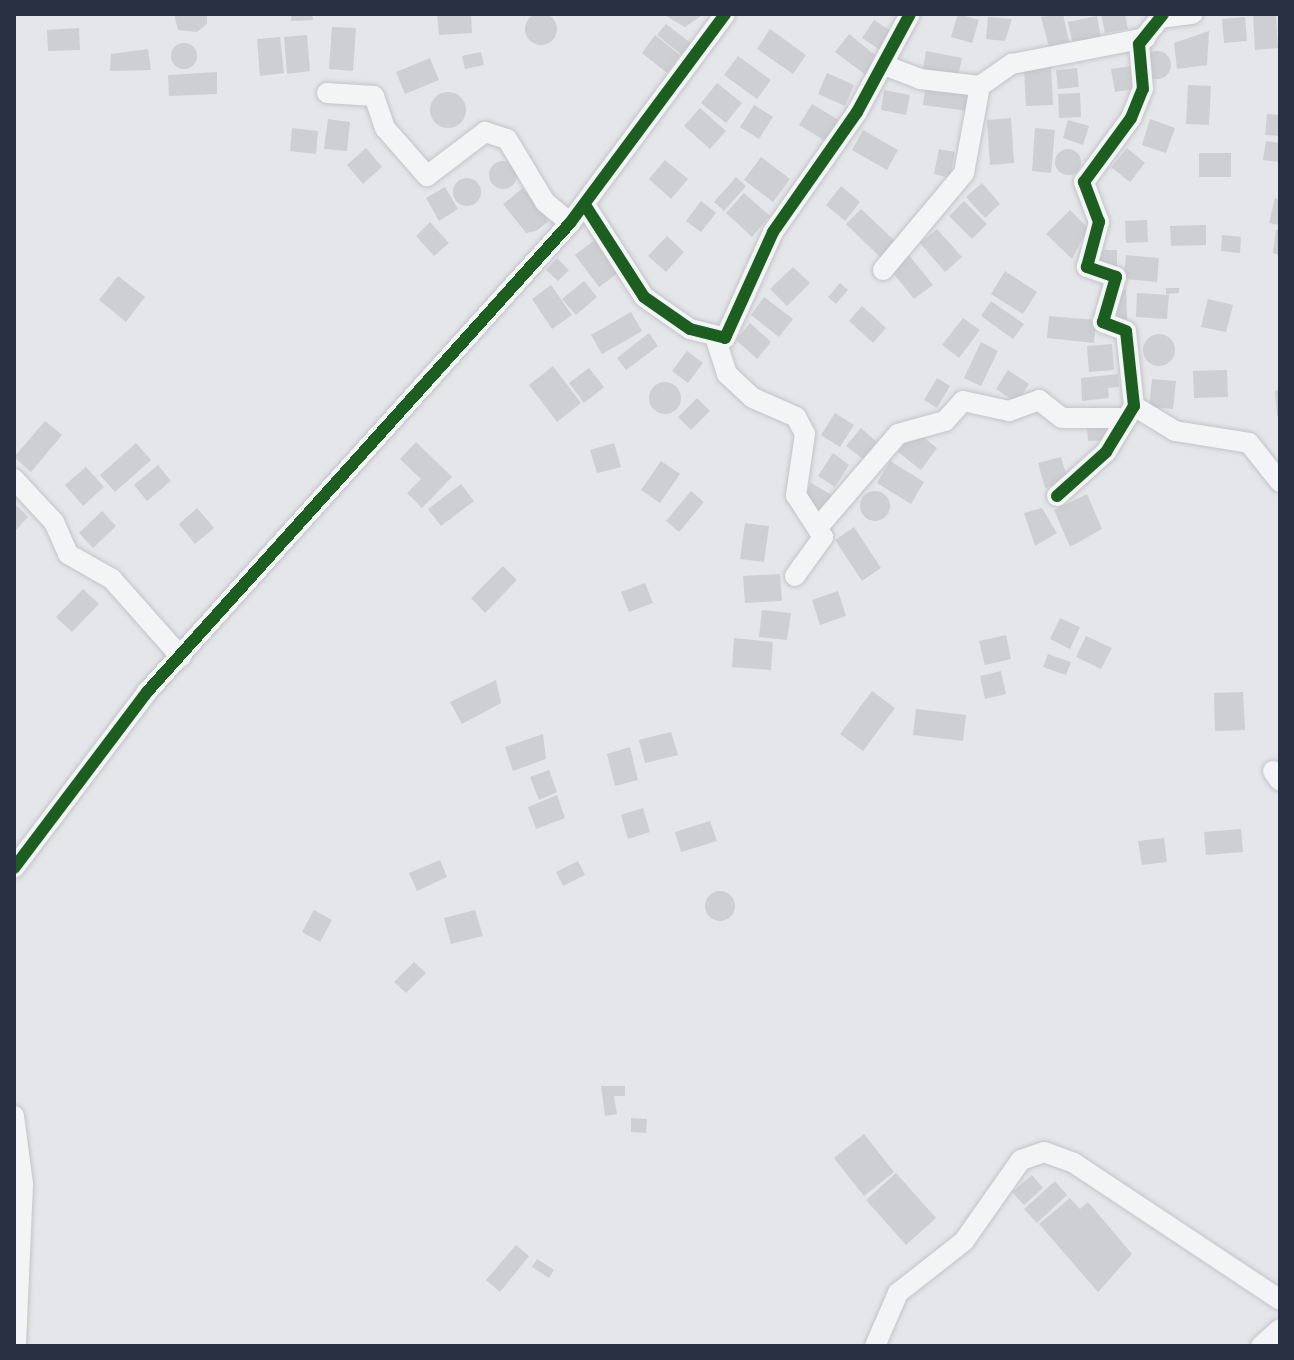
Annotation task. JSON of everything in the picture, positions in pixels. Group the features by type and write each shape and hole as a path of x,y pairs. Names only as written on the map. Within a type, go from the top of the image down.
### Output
{"street":[{"path":"14,868 181,657 585,205 725,14"},
{"path":"716,340 731,332 795,196 884,65 910,14"},
{"path":"1057,496 1106,452 1130,412 1126,331 1103,322 1116,277 1087,267 1099,222 1084,182 1131,118 1143,89 1139,44 1161,16 1193,14"},
{"path":"884,65 920,79 980,86 1012,64 1146,38"},
{"path":"883,270 964,173 980,86"},
{"path":"327,93 374,96 385,128 427,176 485,132 507,139 545,202 570,223"},
{"path":"585,205 644,297 716,340"},
{"path":"716,340 718,357 740,388 796,417 805,434 796,495 820,525 820,550 795,576"},
{"path":"820,525 898,434 945,421 963,401 1009,411 1039,400 1062,418 1130,412 1175,431 1249,443 1280,482"},
{"path":"14,479 54,522 68,554 112,579 181,657"},
{"path":"14,1116 23,1184 16,1346"},
{"path":"875,1346 898,1293 964,1241 1021,1160 1044,1152 1074,1163 1280,1300"},
{"path":"1261,1346 1280,1329"}],"building":[{"path":"541,13 553,17 557,29 553,41 541,45 529,41 525,29 529,17"},
{"path":"174,14 207,14 207,24 197,32 178,30"},
{"path":"291,14 312,14 313,20 291,21"},
{"path":"437,14 471,14 472,33 439,35"},
{"path":"663,14 704,14 685,27"},
{"path":"958,14 979,20 972,43 951,37"},
{"path":"1063,14 1069,42 1049,47 1041,17"},
{"path":"1101,14 1125,14 1128,29 1105,33"},
{"path":"1253,14 1276,14 1278,48 1255,50"},
{"path":"1097,16 1101,39 1073,45 1068,22"},
{"path":"988,17 1012,19 1005,41 986,39"},
{"path":"1245,17 1247,41 1224,43 1222,19"},
{"path":"874,20 894,33 882,51 862,38"},
{"path":"666,24 697,48 688,60 657,35"},
{"path":"332,27 356,28 353,71 329,69"},
{"path":"79,28 80,50 48,51 47,30"},
{"path":"770,29 806,55 793,74 757,49"},
{"path":"1209,31 1207,65 1177,69 1174,43"},
{"path":"849,34 880,59 867,76 835,52"},
{"path":"307,35 310,71 287,74 284,37"},
{"path":"655,35 680,55 667,73 642,53"},
{"path":"280,37 284,73 260,76 257,39"},
{"path":"184,43 193,47 197,56 193,65 184,69 175,65 171,56 175,47"},
{"path":"148,49 151,70 110,71 111,54"},
{"path":"926,51 962,58 957,82 922,75"},
{"path":"1157,51 1167,55 1171,65 1167,75 1157,79 1147,75 1143,65 1147,55"},
{"path":"481,52 484,65 465,69 462,56"},
{"path":"738,56 771,80 757,99 724,75"},
{"path":"430,58 439,80 405,94 396,72"},
{"path":"1138,65 1141,88 1115,92 1111,69"},
{"path":"1051,67 1053,105 1026,106 1024,68"},
{"path":"1077,68 1079,87 1058,89 1056,70"},
{"path":"217,72 217,94 169,96 168,75"},
{"path":"827,73 854,85 845,106 818,94"},
{"path":"717,83 742,103 726,123 701,103"},
{"path":"926,84 978,91 975,112 923,105"},
{"path":"1188,85 1211,86 1209,125 1186,124"},
{"path":"884,90 910,95 906,115 881,110"},
{"path":"448,92 461,97 466,110 461,123 448,128 435,123 430,110 435,97"},
{"path":"1080,93 1081,117 1059,118 1058,94"},
{"path":"812,104 845,124 832,145 799,125"},
{"path":"754,105 773,117 759,139 740,127"},
{"path":"700,108 726,131 710,149 684,126"},
{"path":"1267,114 1280,115 1280,136 1265,135"},
{"path":"1011,118 1014,163 990,165 987,120"},
{"path":"328,119 350,122 347,151 324,149"},
{"path":"1150,119 1175,128 1166,153 1142,145"},
{"path":"1068,120 1089,126 1083,145 1063,138"},
{"path":"292,128 318,131 316,154 290,151"},
{"path":"1035,128 1055,130 1051,173 1032,171"},
{"path":"863,130 898,150 887,170 852,150"},
{"path":"1266,141 1280,143 1280,162 1263,160"},
{"path":"366,148 382,167 363,184 347,165"},
{"path":"1127,148 1145,163 1130,182 1111,167"},
{"path":"939,149 955,152 950,178 934,174"},
{"path":"1068,149 1077,153 1081,162 1077,171 1068,175 1059,171 1055,162 1059,153"},
{"path":"1199,153 1231,153 1231,177 1199,177"},
{"path":"761,157 790,179 773,202 744,180"},
{"path":"665,160 688,179 671,199 649,179"},
{"path":"503,161 513,165 517,175 513,185 503,189 493,185 489,175 493,165"},
{"path":"736,177 746,186 724,211 714,202"},
{"path":"467,178 477,182 481,192 477,202 467,206 457,202 453,192 457,182"},
{"path":"982,183 1000,204 985,218 966,197"},
{"path":"841,186 860,202 845,221 826,205"},
{"path":"445,187 458,209 439,221 426,198"},
{"path":"523,188 549,221 536,231 526,233 503,204"},
{"path":"744,193 770,216 752,237 726,213"},
{"path":"1275,198 1280,200 1280,225 1269,223"},
{"path":"701,201 716,213 701,232 686,221"},
{"path":"964,201 987,224 972,239 949,216"},
{"path":"861,209 898,244 883,260 846,224"},
{"path":"1070,210 1088,228 1072,259 1046,234"},
{"path":"1147,220 1148,242 1126,243 1125,221"},
{"path":"430,222 449,243 434,256 416,236"},
{"path":"1206,225 1206,245 1171,246 1170,226"},
{"path":"937,229 962,257 945,272 920,243"},
{"path":"1276,230 1280,230 1280,255 1273,253"},
{"path":"1222,235 1241,237 1240,253 1221,251"},
{"path":"667,236 684,252 666,272 648,256"},
{"path":"596,239 621,271 599,287 575,255"},
{"path":"1092,250 1117,250 1117,270 1092,270"},
{"path":"908,254 933,285 914,299 890,269"},
{"path":"1126,255 1159,258 1157,282 1124,279"},
{"path":"557,258 569,270 558,281 546,270"},
{"path":"793,267 810,283 787,306 770,289"},
{"path":"1005,271 1037,292 1023,314 991,294"},
{"path":"118,276 145,297 126,322 99,300"},
{"path":"584,281 597,297 576,315 562,299"},
{"path":"840,283 848,290 836,304 828,297"},
{"path":"551,285 572,315 552,329 532,299"},
{"path":"1166,288 1179,288 1179,293 1166,294"},
{"path":"1126,289 1127,319 1117,319 1115,290"},
{"path":"1137,293 1169,295 1167,319 1136,317"},
{"path":"764,297 793,319 779,337 751,315"},
{"path":"1208,299 1233,305 1226,332 1201,327"},
{"path":"991,301 1024,324 1013,339 981,316"},
{"path":"862,306 886,328 873,343 849,321"},
{"path":"631,312 642,331 602,354 591,335"},
{"path":"1049,316 1096,320 1094,343 1047,338"},
{"path":"963,318 980,330 959,358 942,345"},
{"path":"750,323 771,342 757,359 736,340"},
{"path":"649,333 658,346 626,370 617,358"},
{"path":"1159,334 1170,339 1175,350 1170,361 1159,366 1148,361 1143,350 1148,339"},
{"path":"981,342 998,351 981,386 964,378"},
{"path":"1112,344 1114,370 1089,372 1087,346"},
{"path":"687,351 703,363 688,383 672,371"},
{"path":"553,366 581,403 557,422 529,385"},
{"path":"589,368 604,387 584,403 569,383"},
{"path":"1008,370 1029,384 1017,403 996,389"},
{"path":"1227,370 1228,397 1194,398 1193,371"},
{"path":"1118,374 1119,387 1108,388 1109,398 1082,401 1081,378"},
{"path":"937,378 950,386 937,408 924,400"},
{"path":"1152,379 1176,381 1173,409 1149,407"},
{"path":"665,382 676,387 681,398 676,409 665,414 654,409 649,398 654,387"},
{"path":"1280,390 1280,416 1277,416 1275,391"},
{"path":"697,398 710,411 691,430 678,417"},
{"path":"835,413 854,425 840,447 821,435"},
{"path":"45,421 62,435 31,472 14,457"},
{"path":"1112,424 1113,440 1088,441 1087,426"},
{"path":"861,428 877,442 863,459 846,446"},
{"path":"914,430 937,448 921,470 898,452"},
{"path":"416,442 452,477 422,508 407,493 421,479 400,459"},
{"path":"136,443 151,460 115,492 100,475"},
{"path":"614,443 621,467 597,473 590,450"},
{"path":"833,453 849,465 835,487 818,476"},
{"path":"1061,457 1068,481 1045,488 1038,463"},
{"path":"661,461 680,474 660,503 641,490"},
{"path":"890,461 924,482 911,504 877,483"},
{"path":"158,465 171,481 147,501 134,485"},
{"path":"86,467 104,487 83,506 65,485"},
{"path":"811,483 837,498 826,518 800,503"},
{"path":"461,484 474,501 441,526 428,509"},
{"path":"691,491 704,502 679,532 666,521"},
{"path":"875,491 886,495 890,506 886,517 875,521 864,517 860,506 864,495"},
{"path":"1087,494 1102,529 1070,547 1054,510"},
{"path":"17,506 28,517 14,532 14,508"},
{"path":"197,508 214,528 195,544 179,524"},
{"path":"1042,508 1057,533 1035,546 1024,513"},
{"path":"102,511 116,526 93,548 79,533"},
{"path":"745,523 769,526 764,562 740,559"},
{"path":"854,527 881,568 862,581 835,540"},
{"path":"503,566 517,580 485,613 471,598"},
{"path":"780,574 782,601 745,603 743,576"},
{"path":"645,583 653,603 629,612 621,592"},
{"path":"83,589 99,604 72,632 56,617"},
{"path":"838,591 846,616 820,625 812,600"},
{"path":"762,610 791,613 787,640 759,637"},
{"path":"1060,618 1080,627 1070,649 1050,639"},
{"path":"1006,635 1011,659 985,665 979,641"},
{"path":"1086,636 1112,648 1101,669 1076,657"},
{"path":"734,638 773,642 771,670 732,667"},
{"path":"1048,654 1071,662 1066,675 1043,667"},
{"path":"1001,671 1006,694 985,699 980,676"},
{"path":"496,680 501,703 462,724 450,702"},
{"path":"872,691 895,708 863,751 840,734"},
{"path":"1243,692 1245,730 1215,731 1214,693"},
{"path":"916,709 966,715 963,741 913,735"},
{"path":"671,732 678,755 645,763 639,740"},
{"path":"543,734 546,759 513,771 505,747"},
{"path":"630,747 638,780 615,786 607,754"},
{"path":"549,770 557,792 539,800 530,777"},
{"path":"557,795 565,818 536,829 528,807"},
{"path":"643,808 650,832 628,839 621,815"},
{"path":"710,821 717,841 681,852 675,832"},
{"path":"1241,829 1243,852 1206,855 1204,832"},
{"path":"1164,838 1167,862 1142,865 1138,841"},
{"path":"440,860 447,877 417,891 409,873"},
{"path":"578,861 585,875 563,886 556,872"},
{"path":"720,891 731,895 735,906 731,917 720,921 709,917 705,906 709,895"},
{"path":"314,910 332,920 320,942 302,932"},
{"path":"475,910 483,936 451,944 444,918"},
{"path":"414,962 426,973 406,993 394,982"},
{"path":"601,1086 625,1086 625,1096 614,1096 617,1114 605,1116"},
{"path":"631,1118 647,1119 646,1133 631,1132"},
{"path":"864,1134 894,1172 864,1196 834,1158"},
{"path":"896,1173 936,1218 906,1245 866,1200"},
{"path":"1032,1175 1043,1188 1024,1205 1012,1192"},
{"path":"1055,1181 1067,1195 1037,1223 1024,1209"},
{"path":"1070,1198 1080,1209 1088,1202 1132,1254 1098,1292 1039,1224"},
{"path":"516,1245 529,1256 500,1292 486,1280"},
{"path":"537,1259 554,1270 549,1278 532,1267"}],"cycle path":[{"path":"14,868 147,692 570,223 725,14"},
{"path":"585,205 644,297 690,329 725,338 773,232 857,112 910,14"},
{"path":"1057,496 1106,452 1134,406 1126,331 1103,322 1116,277 1087,267 1099,222 1084,182 1131,118 1143,89 1139,44 1163,14"}]}
